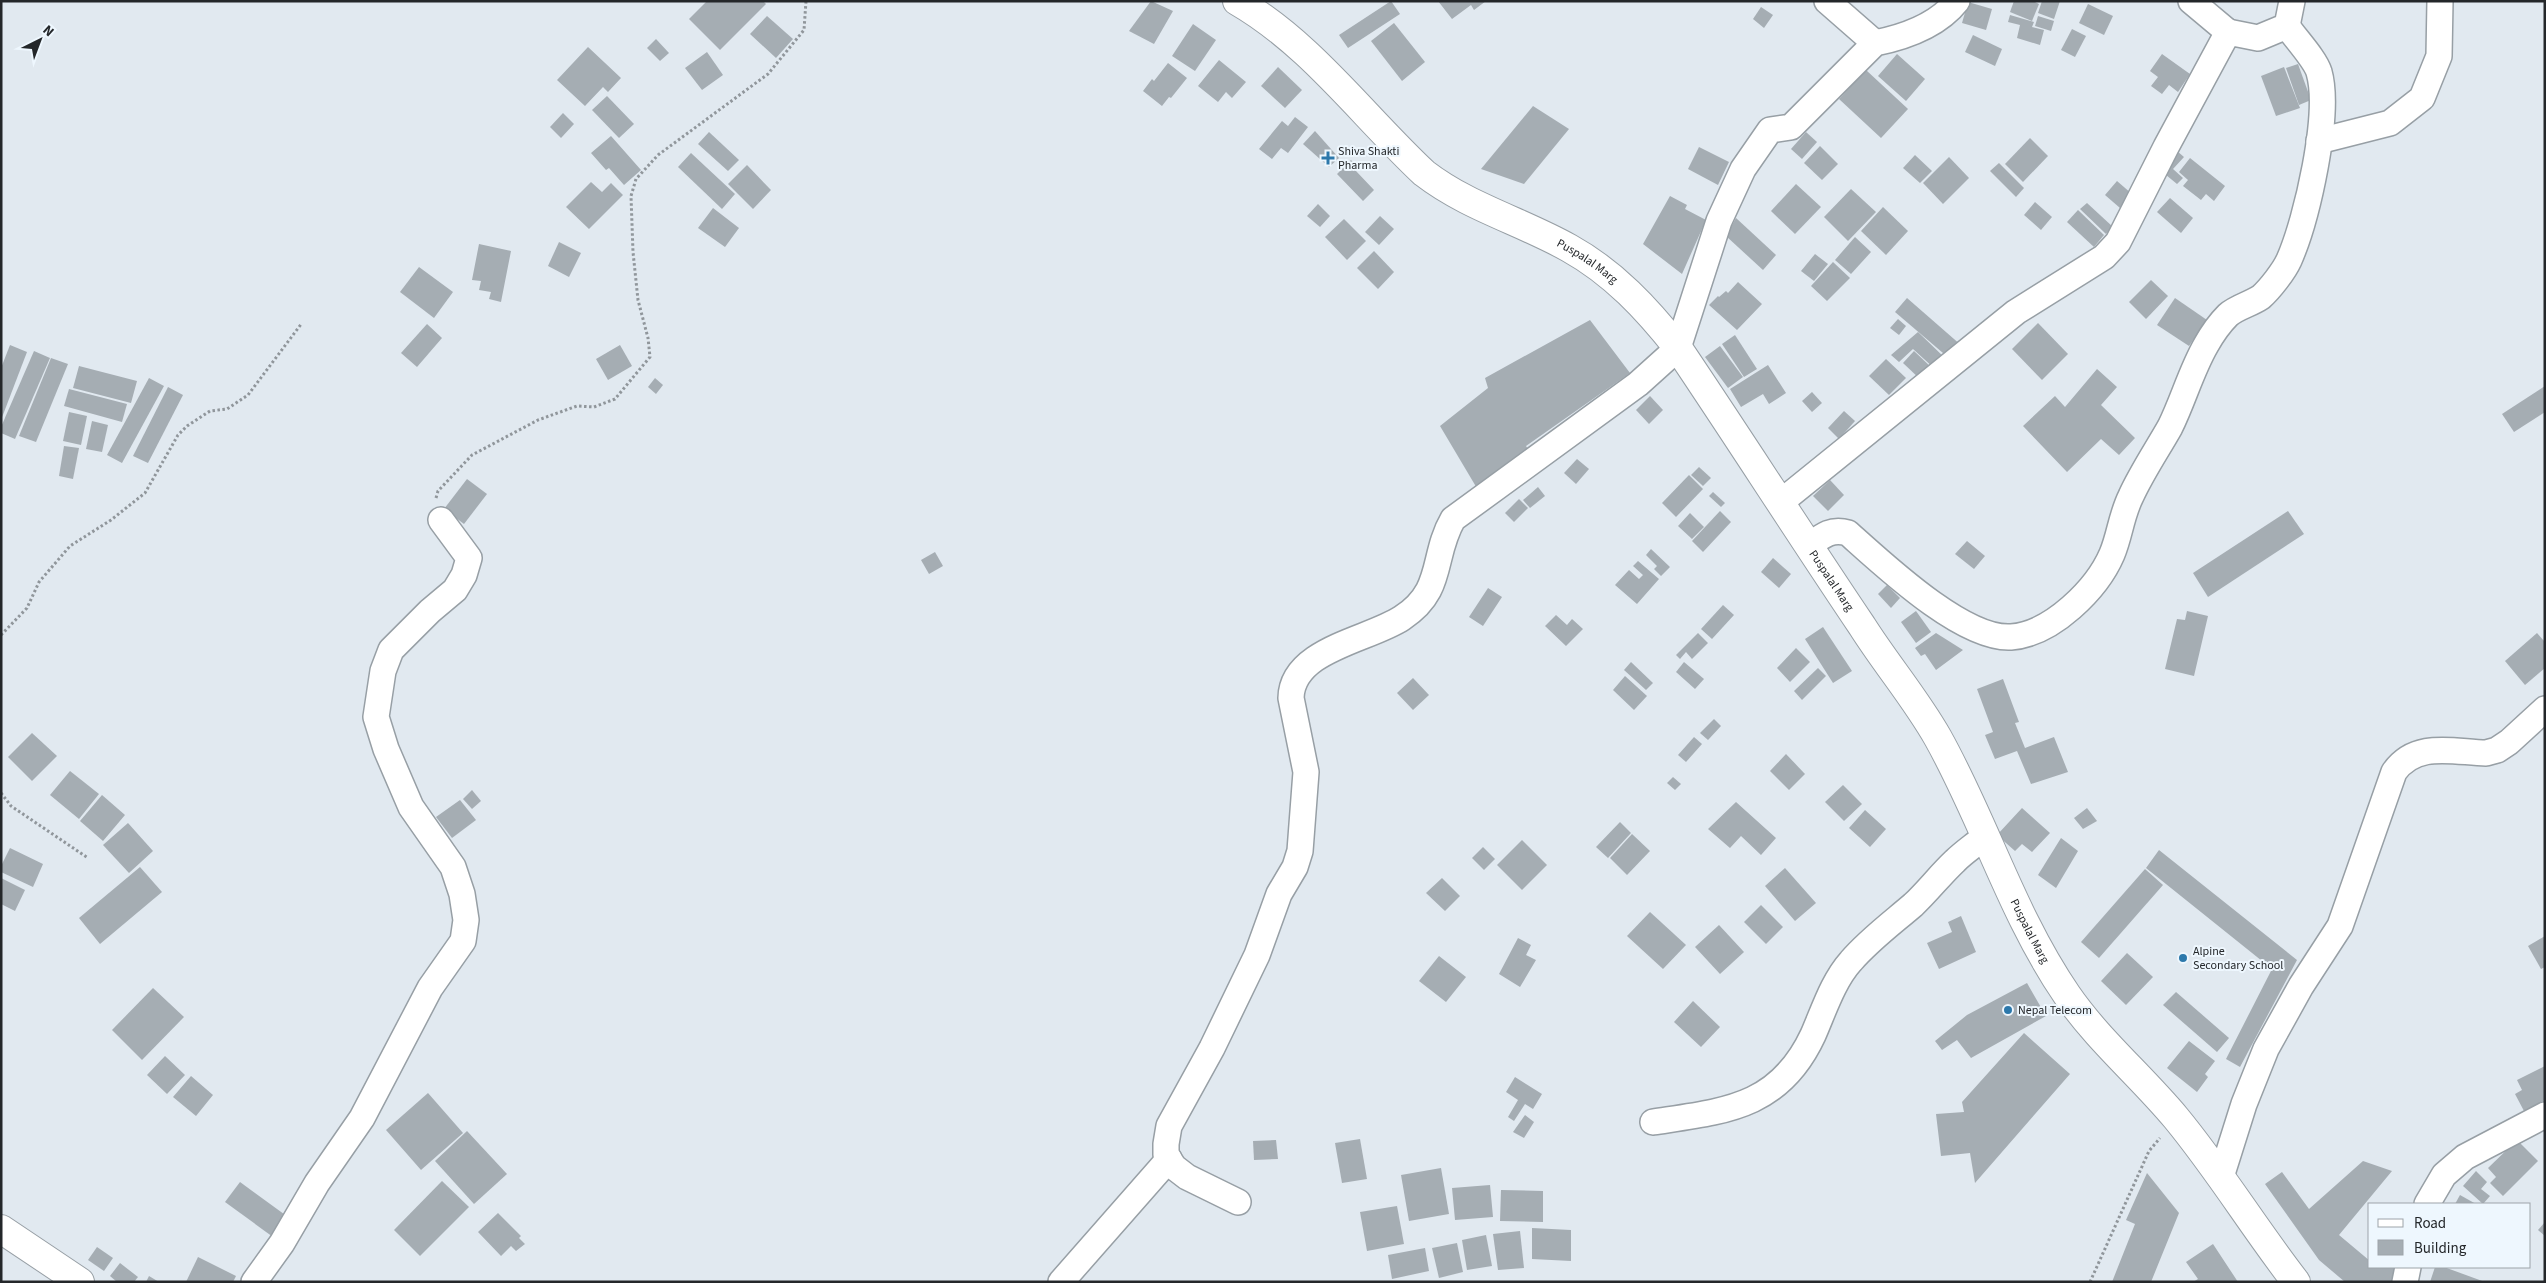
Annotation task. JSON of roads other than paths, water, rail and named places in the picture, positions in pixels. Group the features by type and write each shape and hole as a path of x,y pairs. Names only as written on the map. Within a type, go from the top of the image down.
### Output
{"main road":[{"name":"Puspalal Marg","path":"1238,1 1254,11 1291,41 1424,173 1447,190 1569,248 1603,269 1646,308 1678,348 1937,735 2012,899 2048,966 2068,998 2176,1118 2221,1176 2259,1235 2296,1282"},
{"path":"1,1229 80,1282"}],"street":[{"path":"1827,1 1875,43"},
{"path":"1238,1202 1187,1177 1174,1167 1166,1155 1166,1144 1169,1126 1212,1048 1257,955 1279,894 1295,868 1300,851 1306,772 1291,698 1291,688 1296,678 1312,660 1386,627 1414,609 1430,590 1436,575 1442,544 1453,519 1638,384 1678,348 1719,220 1743,170 1770,130 1790,127 1875,43 1890,40 1924,27 1948,13 1957,1"},
{"path":"2191,1 2228,32 2258,38 2286,26"},
{"path":"2286,26 2292,1"},
{"path":"2319,141 2390,123 2422,98 2439,56 2440,1"},
{"path":"1809,546 1826,533 1838,530 1848,533 1946,613 1967,626 1992,634 2010,637 2031,633 2078,602 2100,578 2113,552 2122,515 2142,471 2169,428 2206,346 2229,314 2261,296 2289,261 2313,176 2319,141 2322,94 2318,69 2286,26"},
{"path":"1781,502 2016,312 2104,257 2118,242 2166,147 2228,32"},
{"path":"254,1282 282,1243 317,1183 362,1118 430,988 463,941 466,920 462,894 453,868 411,807 386,749 376,716 383,671 391,650 430,611 455,590 464,575 469,558 438,510"},
{"path":"2221,1176 2244,1104 2266,1049 2301,986 2340,926 2398,767 2416,752 2486,753 2496,750 2545,709"},
{"path":"1653,1122 1708,1114 1754,1099 1768,1092 1782,1081 1796,1066 1838,979 1850,961 1930,888 1955,861 1984,837"},
{"path":"2428,1203 2444,1176 2465,1157 2545,1115"},
{"path":"1061,1282 1169,1159"},
{"path":"2405,1282 2408,1268"}],"place":[{"name":"Shiva Shakti Pharma","path":"1328,158"},
{"name":"Alpine Secondary School","path":"2183,958"},
{"name":"Nepal Telecom","path":"2008,1010"}]}
